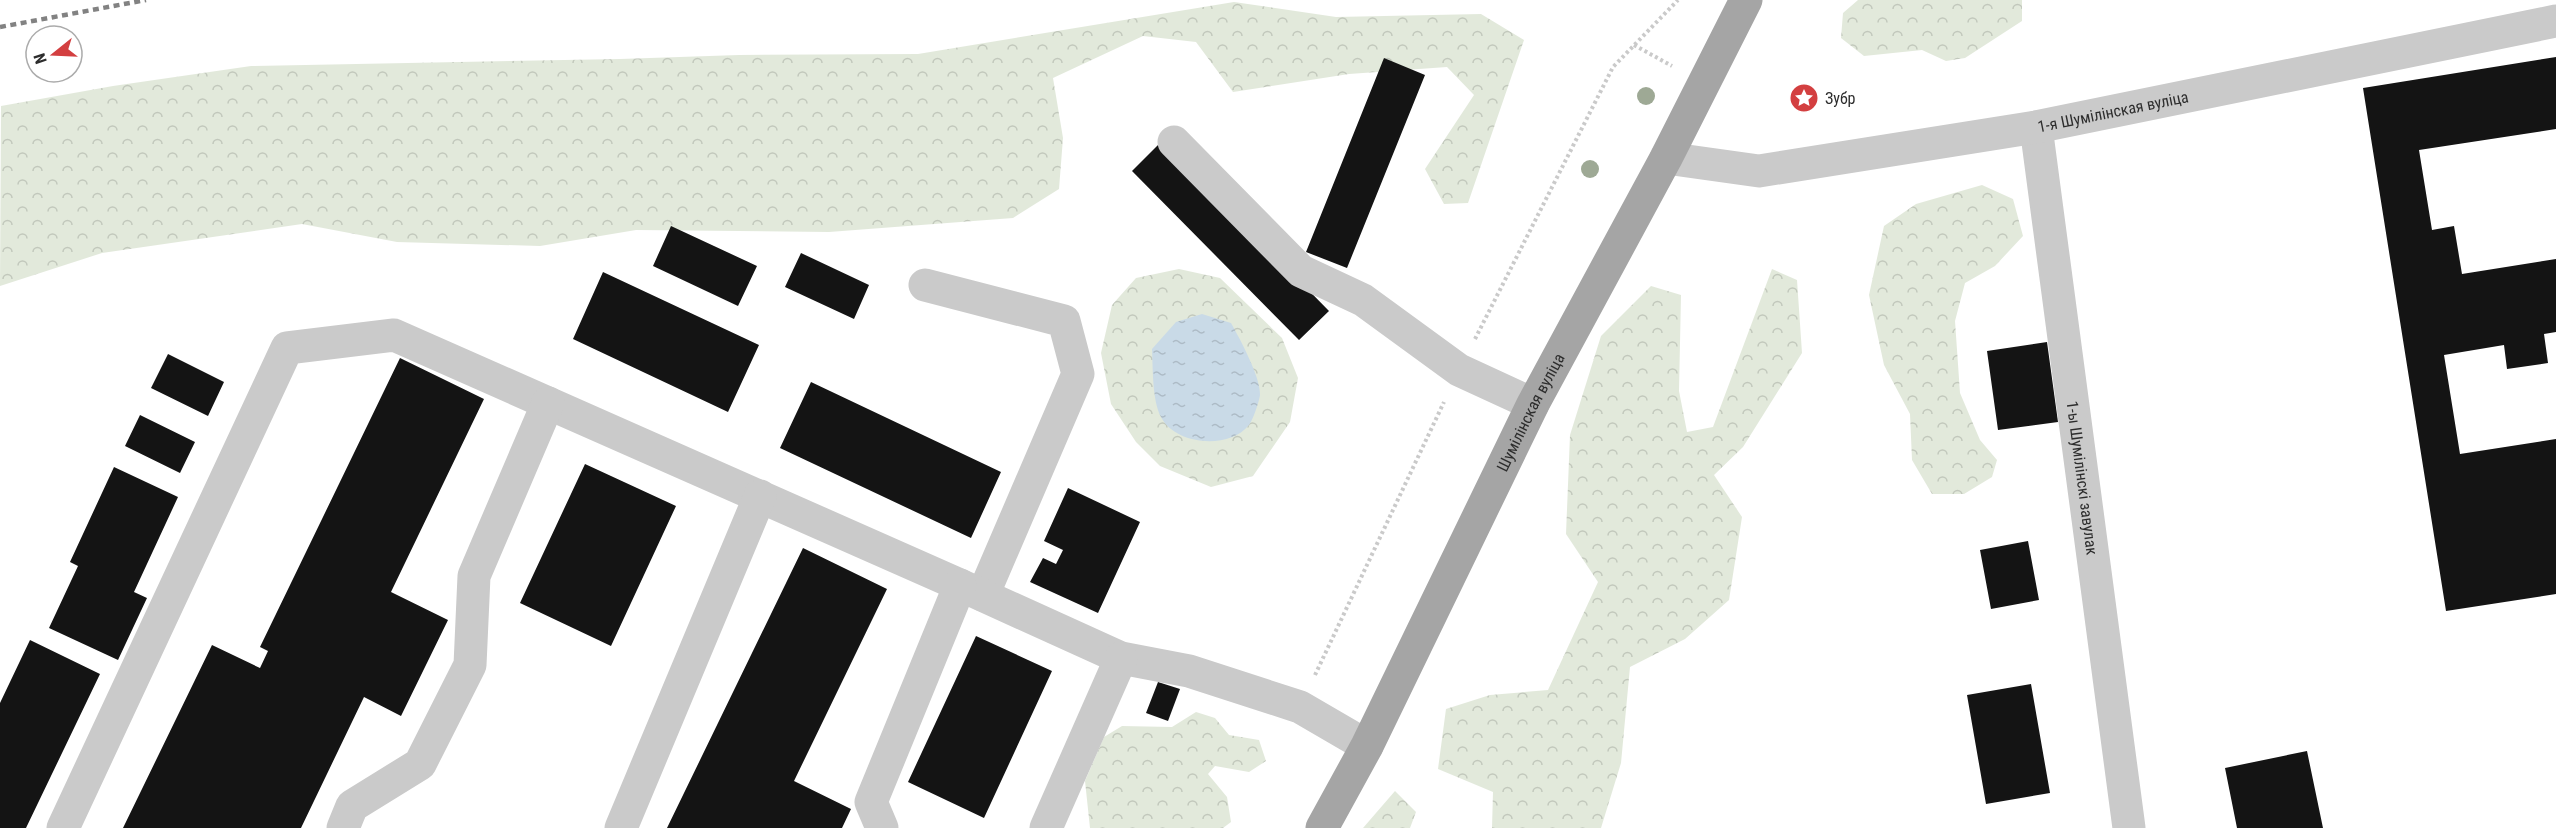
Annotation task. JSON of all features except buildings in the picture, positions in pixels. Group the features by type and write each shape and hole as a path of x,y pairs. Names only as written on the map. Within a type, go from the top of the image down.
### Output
{"main road":[{"name":"Шумілінская вуліца","path":"1322,828 1367,746 1533,404 1666,158 1746,0"}],"street":[{"name":"1-я Шумілінская вуліца","path":"1666,158 1759,171 2036,127 2556,21"},
{"name":"1-ы Шумілінскі завулак","path":"2036,127 2129,828"},
{"path":"1174,141 1301,272 1364,300 1459,370 1533,404"},
{"path":"882,828 871,802 1078,374 1064,321 925,285"},
{"path":"63,828 286,348 394,335 972,590 1120,658 1190,671 1300,707 1367,746"},
{"path":"343,828 352,806 420,764 470,665 474,576 548,403"},
{"path":"621,828 760,496"},
{"path":"1046,828 1120,658"}],"path":[{"path":"1634,45 1682,72"}],"green space":[{"path":"1858,0 2022,0 2022,21 1965,58 1946,61 1922,50 1864,56 1841,38 1843,13"},
{"path":"1234,2 1336,17 1481,14 1524,40 1468,203 1444,204 1425,169 1474,95 1447,67 1349,74 1233,92 1196,42 1143,36 1053,78 1063,138 1059,189 1013,218 829,232 636,230 540,246 397,242 302,224 102,253 0,286 1,106 113,86 251,66 739,55 918,54"},
{"path":"1982,185 2013,199 2023,236 1995,266 1965,283 1955,321 1960,393 1980,440 1997,460 1992,477 1964,494 1932,494 1912,460 1910,414 1884,365 1869,295 1884,226 1916,204"},
{"path":"1179,269 1220,278 1282,338 1298,378 1290,422 1253,476 1211,487 1160,466 1136,442 1111,404 1101,353 1112,305 1136,278"},
{"path":"1772,269 1797,280 1802,353 1743,447 1714,475 1742,517 1729,600 1685,639 1630,667 1621,763 1601,828 1492,828 1493,792 1438,769 1446,709 1490,695 1548,690 1598,582 1566,534 1570,435 1601,336 1651,286 1681,295 1679,391 1687,432 1713,427"},
{"path":"1196,712 1215,718 1229,735 1259,740 1266,761 1249,772 1215,766 1208,774 1227,797 1231,822 1223,828 1090,828 1085,781 1104,737 1122,726 1172,727"},
{"path":"1395,791 1416,812 1410,828 1363,828"}],"water":[{"path":"1202,314 1231,323 1249,359 1257,379 1260,395 1249,425 1240,433 1216,441 1203,441 1178,434 1161,417 1154,393 1152,349 1176,322"}],"railway":[{"path":"0,27 146,0"}],"place":[{"name":"Зубр","path":"1804,98"}]}
